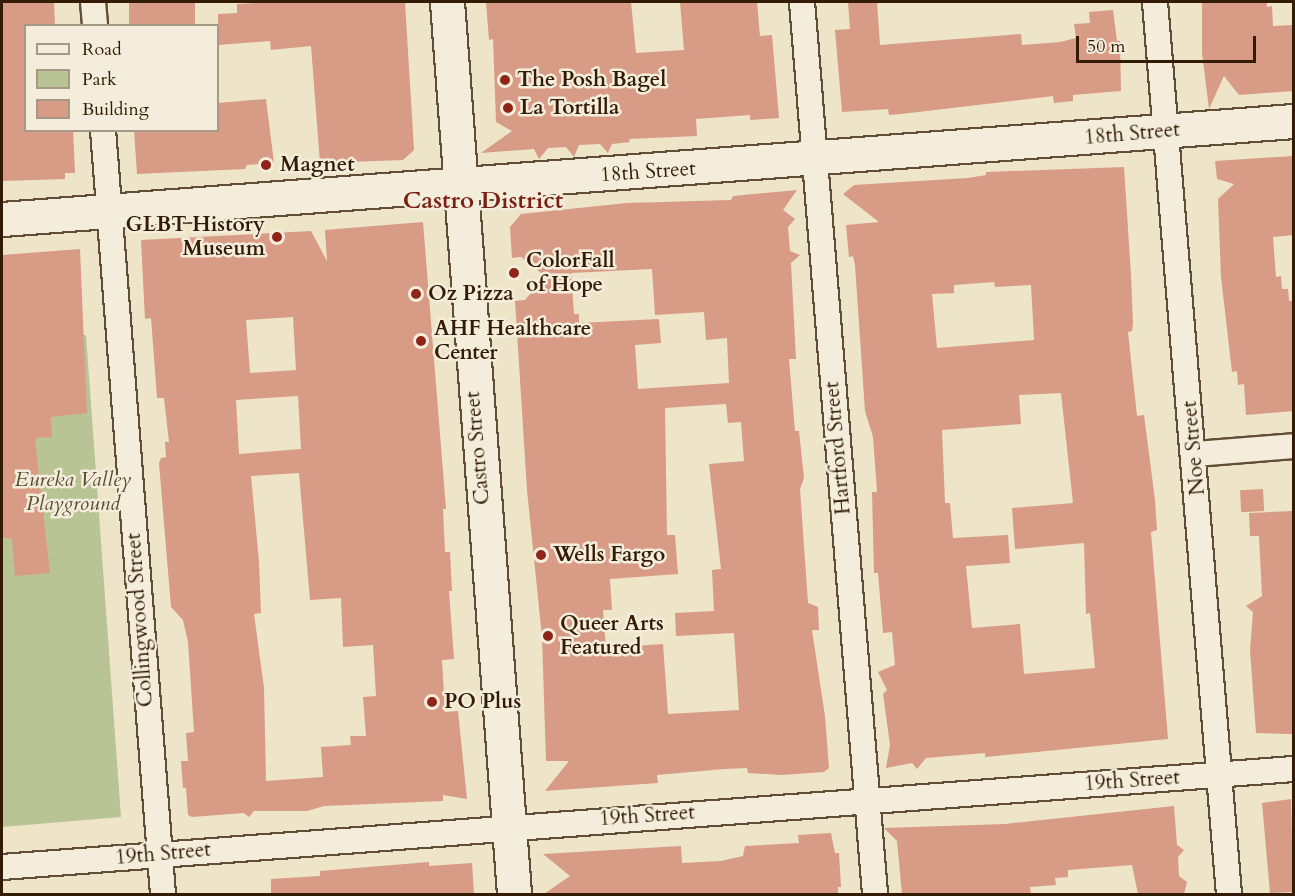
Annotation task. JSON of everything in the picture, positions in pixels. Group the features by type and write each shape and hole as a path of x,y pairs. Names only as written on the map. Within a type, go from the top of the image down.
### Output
{"street":[{"path":"93,2 95,24"},
{"name":"Castro Street","path":"447,2 514,894"},
{"name":"Hartford Street","path":"802,2 875,894"},
{"name":"Noe Street","path":"1155,2 1164,131 1195,453 1229,894"},
{"name":"18th Street","path":"2,219 461,187 1293,121"},
{"name":"Collingwood Street","path":"103,132 163,894"},
{"path":"1195,453 1293,446"},
{"name":"19th Street","path":"2,867 509,826 1293,769"}],"green space":[{"name":"Eureka Valley Playground","path":"86,335 121,817 2,827 2,341"}],"building":[{"path":"2,2 54,2 55,24 24,24 24,132 73,132 75,173 65,173 65,179 2,181"},
{"path":"129,2 195,2 195,24 129,24"},
{"path":"405,2 414,150 403,160 320,163 311,46 271,50 270,41 219,45 218,14 237,13 237,4"},
{"path":"486,2 631,2 636,53 684,50 680,2 757,2 760,36 772,35 779,118 750,120 750,115 696,119 697,136 629,139 630,142 612,144 608,153 600,144 579,145 574,157 566,147 548,148 539,159 534,149 481,153 512,131 496,122 493,39 489,40"},
{"path":"848,2 877,2 880,45 1021,34 1022,45 1060,42 1076,38 1074,24 1090,23 1089,12 1113,10 1117,41 1120,41 1121,91 1073,95 1073,101 1054,103 1053,96 889,115 888,109 842,112 835,30 850,29"},
{"path":"1202,2 1267,2 1267,7 1272,6 1273,26 1293,25 1293,91 1239,95 1224,76 1209,109 1202,53"},
{"path":"266,99 274,163 247,165 245,169 137,174 134,132 219,132 219,103"},
{"path":"1293,156 1293,235 1273,237 1276,277 1281,276 1282,289 1288,289 1289,301 1293,301 1293,411 1246,415 1244,384 1238,385 1237,371 1232,372 1221,277 1218,199 1234,184 1217,179 1215,161"},
{"path":"1124,167 1133,323 1132,331 1128,332 1137,416 1144,415 1155,500 1157,530 1151,532 1168,739 985,757 985,753 926,758 917,769 912,763 886,768 890,745 883,694 887,690 878,672 895,665 892,632 883,633 878,573 874,573 872,492 877,492 873,437 865,411 855,265 853,256 849,257 846,225 879,222 843,194 854,185 968,178 986,175 986,172","holes":["994,282 995,287 1031,285 1034,340 937,348 932,294 954,293 954,285","1061,393 1073,503 1012,508 1015,549 1084,543 1086,614 1090,613 1095,668 1024,674 1020,624 972,628 966,566 1010,563 1008,535 953,538 950,503 945,503 942,430 1021,424 1019,395"]},
{"path":"797,190 783,210 795,219 788,227 790,251 800,255 791,263 796,359 789,359 795,431 799,431 804,478 800,489 808,603 818,607 819,630 812,630 825,716 829,768 824,772 782,775 748,773 747,768 724,769 657,775 658,783 545,791 569,761 546,761 542,637 527,490 515,301 525,300 545,276 521,257 512,258 510,227 521,214 627,203 731,200 733,196","holes":["652,269 655,315 704,312 706,340 727,338 729,383 638,389 635,345 661,343 659,319 579,323 579,314 574,314 571,273","726,404 728,423 741,422 744,461 709,464 721,569 712,570 714,611 675,613 676,636 734,633 739,710 668,714 663,644 606,648 603,610 612,610 610,579 678,574 675,535 667,535 665,408"]},
{"path":"423,222 446,509 443,509 445,552 450,552 452,591 449,591 454,659 442,660 445,712 458,711 467,799 443,795 443,801 324,806 307,811 254,811 249,817 244,813 192,817 188,815 181,761 188,761 186,733 194,732 188,642 183,620 171,607 159,463 161,458 166,457 165,442 169,442 164,398 157,398 151,318 145,319 141,240 311,231 327,261 325,230","holes":["293,317 296,370 250,373 246,320","298,396 301,449 239,454 236,400","299,473 310,600 341,598 343,647 373,645 376,696 363,697 366,736 350,736 351,745 321,747 323,777 266,781 264,688 254,614 261,613 251,476"]},
{"path":"80,249 87,413 51,417 52,437 35,438 50,573 15,576 12,538 2,538 2,255"},
{"path":"1263,489 1264,511 1241,512 1240,490"},
{"path":"1293,511 1293,734 1256,733 1250,650 1253,612 1246,606 1262,596 1259,536 1250,536 1249,513"},
{"path":"1291,799 1293,892 1270,893 1262,803"},
{"path":"1174,806 1177,845 1184,850 1178,857 1179,876 1187,882 1184,894 1138,894 1132,865 1068,870 1068,877 1055,878 1056,885 1030,887 1031,894 902,894 897,841 884,828 1005,824"},
{"path":"831,833 835,853 839,853 841,887 838,887 838,894 544,894 570,876 543,854 681,846 682,863 721,861 743,856 745,846 799,843 798,835"},
{"path":"429,862 429,866 472,863 474,894 271,894 271,879 320,876 320,871"}],"place":[{"name":"The Posh Bagel","path":"505,80"},
{"name":"La Tortilla","path":"508,108"},
{"name":"Magnet","path":"266,165"},
{"name":"GLBT History Museum","path":"277,237"},
{"name":"ColorFall of Hope","path":"514,273"},
{"name":"Oz Pizza","path":"416,294"},
{"name":"AHF Healthcare Center","path":"421,341"},
{"name":"Wells Fargo","path":"541,555"},
{"name":"Queer Arts Featured","path":"548,636"},
{"name":"PO Plus","path":"432,702"}],"district":[{"name":"Castro District","path":"483,201"}]}
